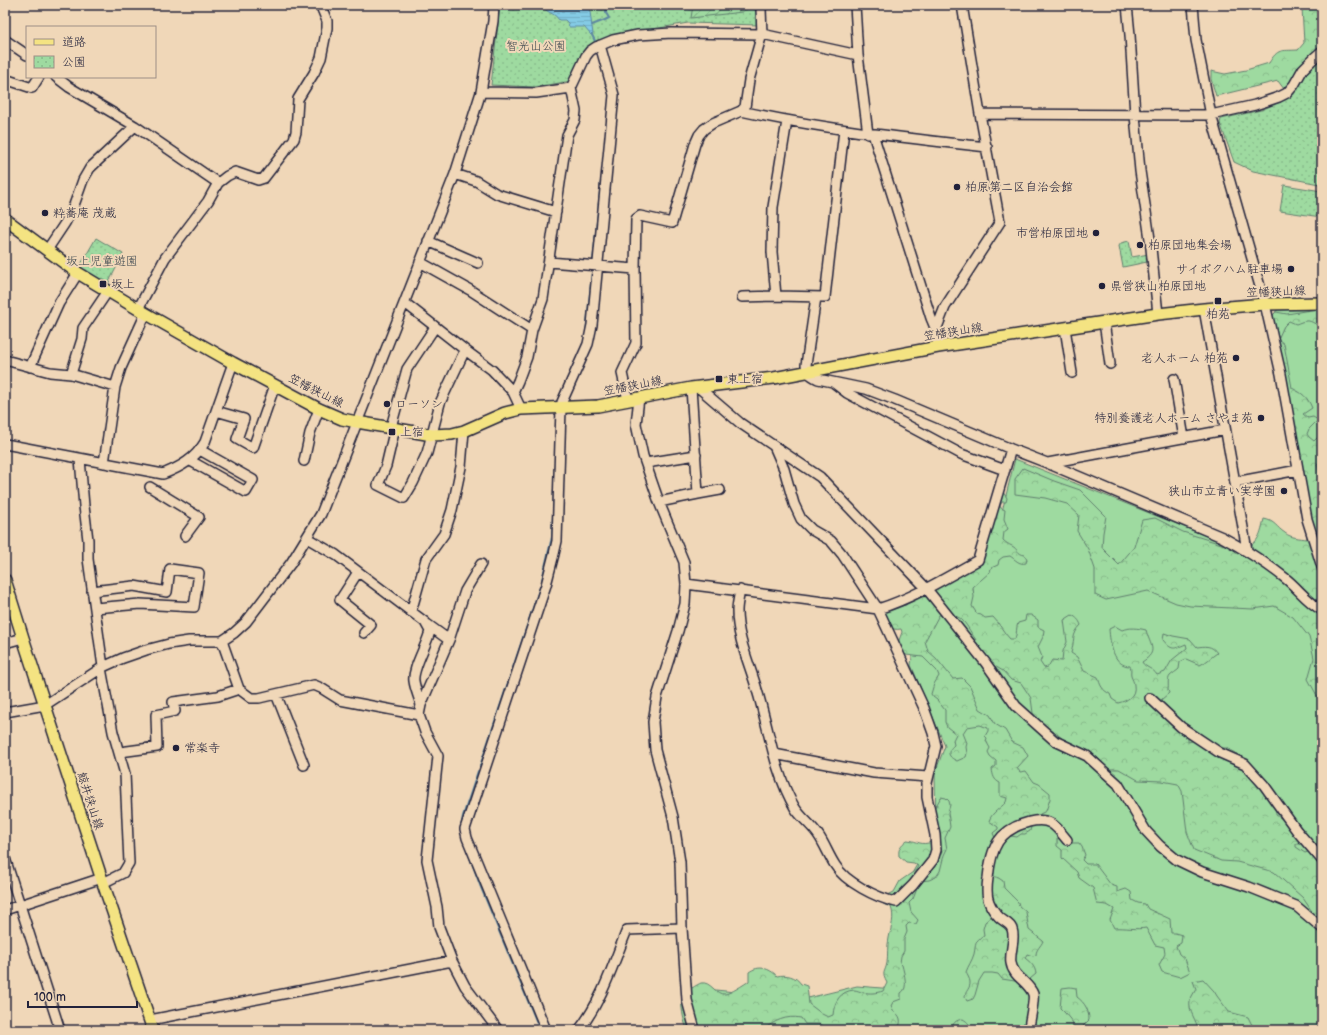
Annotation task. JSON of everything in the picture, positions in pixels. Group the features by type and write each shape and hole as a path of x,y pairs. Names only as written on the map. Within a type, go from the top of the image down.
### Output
{"main road":[{"name":"笠幡狭山線","path":"5,219 78,273 233,363 319,409 357,422 432,435 452,434 464,431 505,413 521,409 598,406 695,388 774,378 938,347 1104,322 1204,309 1264,304 1322,303"},
{"name":"鯨井狭山線","path":"5,580 151,1025"}],"street":[{"path":"104,463 115,387 142,311 166,258 208,201 218,183 235,172 258,180 264,178 294,139 296,132 298,99 321,58 327,21 322,5"},
{"path":"5,712 45,704 102,668 123,658 146,650 169,644 222,641 246,622 291,563 321,514 455,174 481,92 493,21 494,5"},
{"path":"695,1030 687,1000 682,928 680,862 673,816 655,750 653,722 657,697 678,631 684,604 686,584 684,562 659,502 646,463 636,424 633,399 622,373 636,343 636,219 640,216 672,223 699,135 704,129 742,111 745,107 747,103 749,80 762,34 761,9 763,5"},
{"path":"855,5 858,55 871,134 936,330 938,347"},
{"path":"936,330 945,307 1000,222 962,5"},
{"path":"1127,5 1140,171 1150,239 1158,314"},
{"path":"1193,5 1196,40 1212,115 1264,304 1281,374 1307,519 1322,567"},
{"path":"513,392 527,357 532,330 543,299 567,135 575,120 576,111 571,88 586,56 598,46 613,40 638,35 672,33 762,34 858,55"},
{"path":"5,40 26,55"},
{"path":"546,1030 467,838 465,829 546,585 557,541 561,408 562,402 588,344 592,325 614,94 598,46"},
{"path":"980,114 1135,116 1212,115 1255,105 1287,93 1294,85 1303,69 1322,51"},
{"path":"5,79 32,88 38,78"},
{"path":"57,78 69,87 136,126 218,183"},
{"path":"481,92 536,93 571,88"},
{"path":"742,111 787,121 871,134 987,147"},
{"path":"776,296 772,252 773,207 787,121"},
{"path":"46,250 65,223 73,208 83,180 90,168 136,126"},
{"path":"742,297 825,297 844,130"},
{"path":"455,174 476,181 498,194 556,212"},
{"path":"428,240 478,263"},
{"path":"420,262 470,290 532,330"},
{"path":"549,262 635,269"},
{"path":"30,367 59,303 78,273"},
{"path":"71,374 82,339 83,328 108,291"},
{"path":"816,297 806,365 807,372 812,376 818,379 832,381 873,392 1222,537 1247,550 1286,579 1314,606 1322,610"},
{"path":"405,303 492,370 513,392 521,409"},
{"path":"1204,309 1247,550"},
{"path":"1104,322 1110,364"},
{"path":"435,327 407,369 386,466 378,485 404,498 427,453 440,403 465,350"},
{"path":"1065,328 1072,373"},
{"path":"5,360 53,373 71,374 115,387"},
{"path":"5,444 163,474 182,466 200,450 205,442 233,363"},
{"path":"1174,379 1184,438"},
{"path":"832,381 847,393 960,454 1005,470"},
{"path":"216,411 244,419 237,440 253,448 275,385"},
{"path":"695,388 740,423 820,478 926,588 985,662 1016,706 1055,741 1087,756 1118,784 1146,831 1160,846 1177,860 1202,872 1249,887 1296,906 1322,928"},
{"path":"695,388 698,494"},
{"path":"304,461 310,433 319,409"},
{"path":"1047,463 1225,430"},
{"path":"411,612 426,559 444,534 455,499 461,467 464,431"},
{"path":"740,590 737,612 740,635 774,754 790,799 800,815 820,836 838,870 844,877 889,901 896,902 913,885 933,860 936,850 935,835 927,797 928,777 936,746 933,733 924,708 878,609 842,554 831,541 812,530 801,519 794,504 784,469 774,446"},
{"path":"686,584 878,609 926,588 978,560 1011,449"},
{"path":"189,460 246,492 253,480 200,450"},
{"path":"646,463 696,455"},
{"path":"5,910 103,881 123,873 129,863 125,774 120,752 113,732 102,668 88,559 88,540 80,459"},
{"path":"1235,482 1298,470"},
{"path":"150,487 199,517 185,536"},
{"path":"659,502 720,490"},
{"path":"307,538 336,555 449,640"},
{"path":"481,564 465,591 449,640 421,705 419,715 425,732 438,756 427,860 437,906 439,927 452,961 464,986 498,1030"},
{"path":"92,591 134,586 167,592 170,569 199,573 194,607 140,604 95,608"},
{"path":"358,572 340,600 371,625 364,633"},
{"path":"421,705 414,680 414,671 425,648 430,631 425,622"},
{"path":"5,643 23,638"},
{"path":"222,641 239,689 251,698 259,698 314,685 340,700 419,715"},
{"path":"120,752 157,747 156,715 175,711 173,702 218,696 239,689"},
{"path":"276,694 304,765"},
{"path":"1150,698 1181,727 1220,753 1245,764 1264,785 1297,831 1322,860"},
{"path":"774,754 874,773 928,777"},
{"path":"1029,1030 1034,1000 1031,990 1017,976 1011,964 1013,930 1009,924 998,917 989,902 988,884 992,854 996,844 1002,836 1014,828 1028,823 1051,822 1066,840"},
{"path":"5,858 60,1030"},
{"path":"579,1030 594,1010 627,930 682,928"},
{"path":"151,1025 452,961"}],"green space":[{"name":"智光山公園","path":"500,5 758,5 757,7 760,9 759,25 688,23 613,36 590,45 572,81 534,87 491,85"},
{"path":"693,5 751,5 742,12 691,18"},
{"path":"1293,5 1322,5 1322,47 1289,86 1284,89 1278,81 1216,96 1211,79 1211,71 1225,74 1246,70 1269,63 1280,51 1298,50 1304,43 1302,8"},
{"path":"1322,58 1322,167 1319,184 1253,171 1234,162 1220,123 1221,119 1261,110 1287,99 1312,66"},
{"path":"1284,185 1322,191 1321,217 1280,211"},
{"name":"坂上児童遊園","path":"96,238 123,254 108,284 88,273 80,266"},
{"path":"1129,241 1132,257 1149,254 1147,262 1123,267 1119,246 1121,243"},
{"path":"1322,308 1322,556 1273,315 1277,310"},
{"path":"1322,308 1322,326 1308,321 1296,324 1289,321 1284,326 1278,339 1284,344 1292,388 1304,396 1312,408 1303,414 1308,418 1313,417 1318,420 1309,429 1307,434 1314,441 1322,433 1322,461 1317,464 1319,473 1322,477 1322,723 1321,703 1308,679 1314,658 1309,637 1293,617 1274,606 1253,609 1190,606 1176,603 1148,591 1106,600 1095,595 1095,569 1088,549 1077,531 1079,515 1067,504 1045,498 1015,494 1015,479 1023,468 1080,490 1106,516 1102,548 1119,565 1134,547 1142,520 1155,518 1183,532 1231,547 1241,553 1255,542 1261,531 1264,519 1273,523 1287,535 1307,539 1307,528 1273,315 1276,312 1287,314"},
{"path":"1015,459 1214,539 1274,575 1322,624 1322,1030 701,1030 696,988 804,999 857,986 894,989 902,891 936,831 935,773 945,746 911,665 914,641 941,586 989,564"},
{"path":"1003,492 1007,498 1006,502 1002,502 1000,506 1005,510 1004,519 1008,529 1004,532 1003,540 1014,547 1020,554 1025,555 1027,559 1026,563 1024,563 1019,562 1010,556 1003,557 999,560 998,565 991,568 990,572 973,587 974,597 972,606 977,614 985,618 993,617 1010,639 1015,639 1018,623 1025,621 1026,615 1031,615 1038,620 1038,627 1044,630 1043,637 1038,647 1042,657 1040,662 1044,668 1048,667 1052,660 1062,661 1063,651 1067,642 1064,620 1072,615 1074,616 1079,620 1081,625 1074,635 1071,653 1077,657 1084,671 1098,677 1103,689 1118,703 1125,701 1132,695 1134,692 1134,684 1130,666 1124,665 1116,658 1110,641 1109,629 1115,626 1122,630 1134,628 1146,630 1152,651 1150,655 1142,662 1157,675 1165,672 1172,660 1187,648 1186,644 1176,648 1169,646 1163,640 1164,633 1190,639 1197,647 1203,646 1215,650 1217,653 1200,665 1186,659 1180,662 1179,669 1169,678 1169,693 1161,700 1160,706 1188,738 1188,742 1192,741 1193,738 1217,748 1227,748 1236,753 1240,765 1251,770 1276,806 1276,815 1282,819 1297,822 1298,827 1307,840 1302,844 1296,844 1296,847 1305,853 1310,851 1322,859 1322,932 1311,918 1311,910 1303,898 1274,872 1237,862 1221,861 1194,850 1187,832 1182,791 1178,784 1162,781 1138,780 1119,769 1109,769 1097,757 1081,753 1053,731 1039,725 1033,713 1031,698 1021,683 1011,680 1003,671 980,660 971,649 976,640 962,620 953,615 939,615 925,641 928,651 936,658 953,679 962,678 970,686 980,709 990,715 995,724 1005,730 1012,742 1023,747 1028,756 1017,768 1020,772 1026,771 1034,782 1050,793 1050,799 1046,811 1040,814 1030,831 1017,837 1011,836 1006,838 995,838 993,833 998,829 998,827 989,821 994,813 1006,802 1007,798 1000,796 1000,783 995,779 993,774 992,769 996,766 996,761 988,752 990,748 985,736 988,728 980,725 967,727 963,733 967,743 966,757 957,761 950,756 949,752 954,745 953,740 956,734 947,727 945,722 945,710 931,694 934,684 939,676 937,671 923,657 906,655 900,649 898,643 902,632 901,629 894,629 888,625 884,616 886,609 906,605 912,597 925,596 930,589 979,562 984,555 984,550 1000,493"},
{"path":"941,797 946,798 950,805 948,812 950,827 945,838 947,849 940,871 936,877 929,880 920,881 913,899 909,903 911,912 918,920 916,924 909,923 906,926 907,932 904,939 904,951 901,956 900,963 905,976 905,988 901,993 901,999 893,1002 891,1006 893,1011 900,1019 898,1029 831,1030 819,1024 805,1024 801,1018 796,1017 785,1018 771,1024 763,1030 688,1030 686,1028 682,1012 682,997 684,994 699,984 704,983 708,984 722,994 727,994 749,981 749,972 760,968 767,969 777,976 790,976 799,981 801,984 807,986 809,1004 828,1017 833,1015 836,1002 845,992 854,990 866,993 875,993 883,991 887,983 884,973 887,963 888,944 893,915 891,907 878,900 894,892 900,881 916,870 918,866 914,863 906,862 899,856 900,849 907,840 922,843 932,842 933,811"},
{"path":"1061,838 1065,843 1079,843 1085,855 1082,860 1086,864 1095,864 1111,885 1117,887 1117,892 1126,889 1131,892 1132,900 1145,904 1148,909 1170,919 1171,933 1182,935 1181,943 1176,946 1179,954 1185,959 1190,972 1180,977 1162,972 1159,965 1165,954 1164,947 1155,945 1146,928 1114,928 1110,920 1114,909 1107,905 1097,904 1093,888 1079,878 1077,872 1062,858 1062,850 1057,846 1057,839"},
{"path":"994,877 997,877 1003,881 1004,888 1026,912 1029,930 1043,941 1036,955 1033,956 1027,954 1025,958 1034,967 1036,974 1030,979 1021,982 1002,979 998,974 984,973 979,981 973,999 967,1001 965,996 970,985 970,980 966,972 973,957 977,941 984,935 983,929 985,922 992,916 991,881"},
{"path":"1203,979 1214,991 1229,1012 1248,1017 1252,1025 1260,1030 1198,1030 1190,1009 1190,1001 1196,989 1193,981"},
{"path":"1062,988 1076,988 1077,997 1084,1004 1089,1016 1089,1020 1083,1026 1083,1030 1072,1030 1073,1023 1060,1008"},
{"path":"963,1019 970,1026 970,1030 952,1030 955,1022"}],"water":[{"path":"542,5 589,5 593,34 591,35 584,27 569,27 565,20 559,20"}],"waterway":[{"path":"605,20 609,18 606,13 606,5"},
{"path":"592,25 605,20"},
{"path":"592,35 597,45"},
{"path":"593,261 601,181"},
{"path":"586,333 592,272"},
{"path":"556,414 556,425"},
{"path":"542,580 552,537 554,489"},
{"path":"480,766 540,587"},
{"path":"461,827 463,816 478,771"},
{"path":"462,836 480,885 540,1030"}],"place":[{"name":"柏原第二区自治会館","path":"957,187"},
{"name":"粋蕎庵 茂蔵","path":"45,213"},
{"name":"市営柏原団地","path":"1096,233"},
{"name":"柏原団地集会場","path":"1140,245"},
{"name":"サイボクハム駐車場","path":"1291,269"},
{"name":"坂上","path":"103,284"},
{"name":"県営狭山柏原団地","path":"1102,286"},
{"name":"柏苑","path":"1218,301"},
{"name":"老人ホーム 柏苑","path":"1236,358"},
{"name":"東上宿","path":"719,379"},
{"name":"ローソン","path":"387,404"},
{"name":"特別養護老人ホーム さやま苑","path":"1261,418"},
{"name":"上宿","path":"392,432"},
{"name":"狭山市立青い実学園","path":"1284,491"},
{"name":"常楽寺","path":"176,748"}]}
